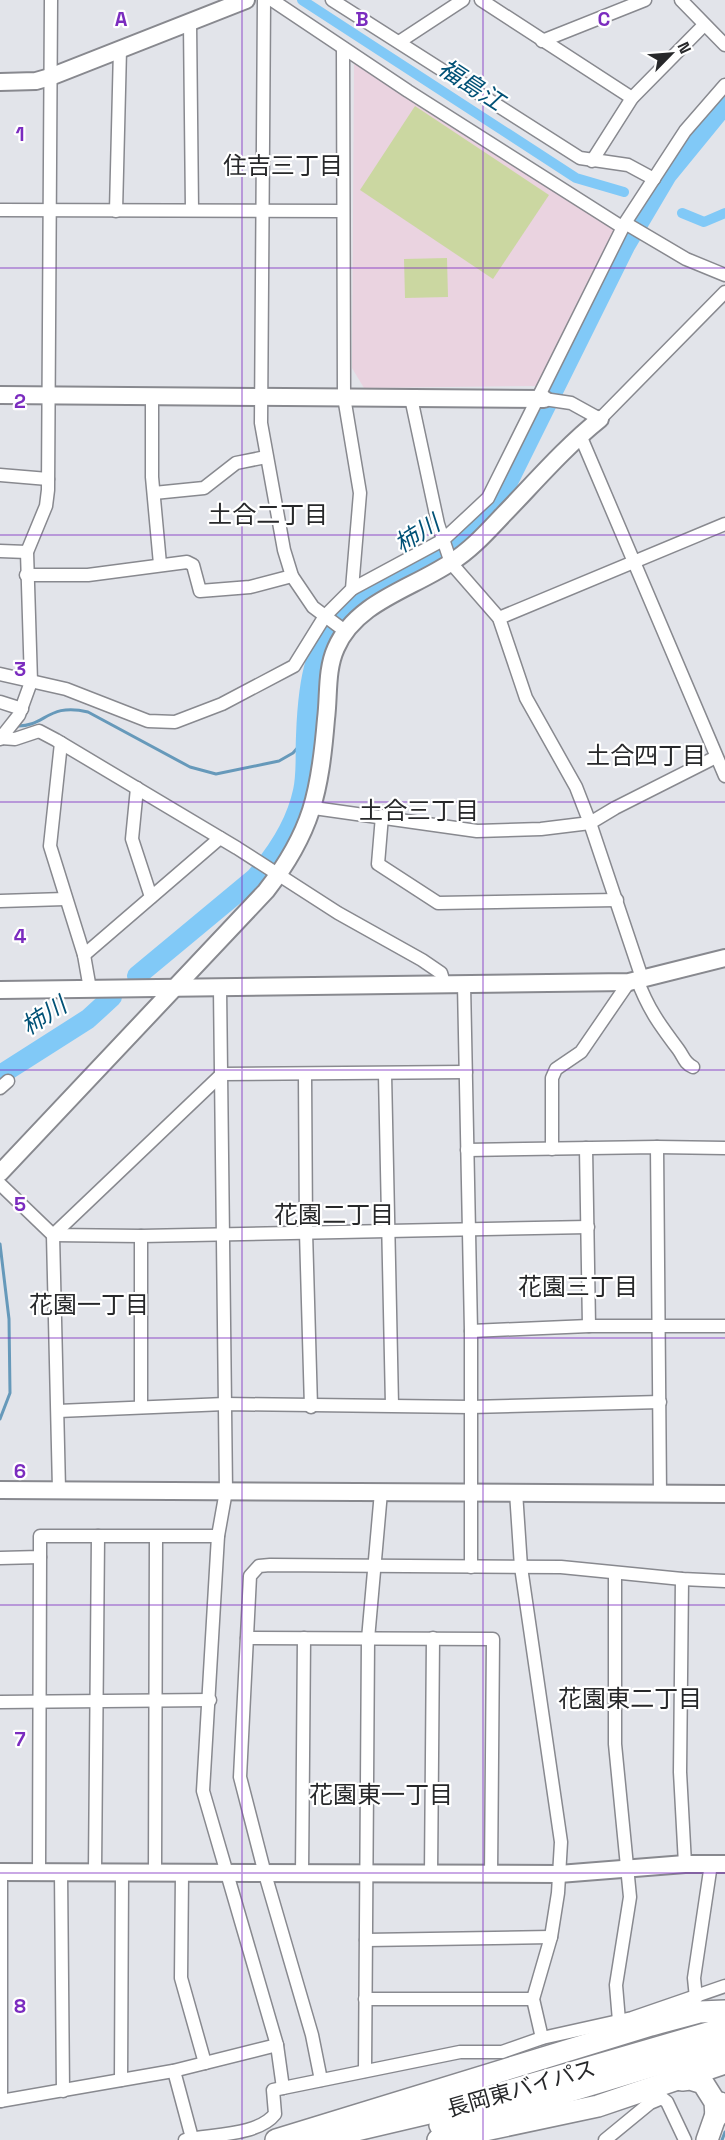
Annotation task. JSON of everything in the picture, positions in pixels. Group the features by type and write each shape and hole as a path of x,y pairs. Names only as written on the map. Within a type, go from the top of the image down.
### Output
{"highway":[{"path":"651,2025 725,1999"},
{"path":"276,2140 651,2025 699,2012 725,2011"},
{"name":"長岡東バイパス","path":"376,2140 496,2111 630,2065 725,2028"},
{"name":"長岡東バイパス","path":"314,2140 725,2044"},
{"path":"438,2140 598,2106 725,2064"},
{"path":"673,2082 690,2079 703,2083 715,2102 716,2116"},
{"path":"707,2140 725,2089"}],"street":[{"path":"51,0 48,479 46,506 27,552 31,682 20,712 3,736 15,739 39,730 422,960 441,973 444,983"},
{"path":"0,82 36,81 50,77 246,0"},
{"path":"264,0 261,423 284,550 292,576 312,608 343,629"},
{"path":"272,0 625,225 686,259 725,274"},
{"path":"332,0 580,158 628,165 654,179"},
{"path":"399,42 463,0"},
{"path":"481,0 632,98"},
{"path":"542,41 645,0"},
{"path":"681,0 725,45"},
{"path":"190,23 192,210"},
{"path":"592,161 632,98 704,25"},
{"path":"344,48 344,397 360,493 352,589"},
{"path":"116,211 120,49"},
{"path":"0,674 73,691 148,721 175,722 222,704 294,666 327,617 352,589 443,540 469,517 493,490 625,225 685,131 725,85"},
{"path":"0,210 343,211"},
{"path":"0,1173 176,987 270,870 304,834 314,808 322,760 330,668 343,629 369,608 451,563 474,546 580,435 600,419 725,291"},
{"path":"0,395 152,398 540,399 563,401 600,419"},
{"path":"152,398 153,493 160,564"},
{"path":"411,398 443,540 451,563 499,618 526,698 576,787 590,823 617,900 636,980 657,1023 679,1050 686,1064 693,1067"},
{"path":"580,435 725,774"},
{"path":"153,493 204,488 236,463 266,457"},
{"path":"0,475 48,479"},
{"path":"499,618 725,524"},
{"path":"0,551 27,552"},
{"path":"26,575 110,574 160,564 187,562 193,565 200,591 250,587 292,576"},
{"path":"0,702 20,712"},
{"path":"61,743 50,846 84,955 90,988"},
{"path":"314,808 477,831 541,829 590,823 716,757"},
{"path":"137,788 132,839 151,897"},
{"path":"382,816 378,864 438,903 617,900"},
{"path":"84,955 220,838"},
{"path":"0,901 65,899"},
{"path":"0,990 636,980 725,958"},
{"path":"552,1149 552,1078 556,1069 581,1052 636,980"},
{"path":"464,984 471,1331 471,1567"},
{"path":"220,988 226,1491 218,1536 203,1791 277,2045 283,2088"},
{"path":"59,1490 53,1235 222,1074 466,1072"},
{"path":"305,1074 306,1232 311,1407"},
{"path":"385,1074 386,1230 392,1405"},
{"path":"657,1147 660,1494"},
{"path":"586,1148 589,1326"},
{"path":"467,1150 725,1148"},
{"path":"0,1184 53,1235 141,1236 588,1227"},
{"path":"141,1236 141,1406"},
{"path":"471,1331 660,1324 725,1326"},
{"path":"58,1411 225,1404 311,1407 392,1405 470,1407 660,1402"},
{"path":"0,1490 725,1494"},
{"path":"365,2071 368,1639 381,1492"},
{"path":"516,1492 522,1567 559,1818 559,1874 551,1936 533,1999 542,2038"},
{"path":"39,1872 40,1536 218,1536"},
{"path":"95,1871 98,1536"},
{"path":"154,1874 156,1537"},
{"path":"0,1558 40,1557"},
{"path":"321,2080 297,1980 265,1874 240,1777 250,1576 259,1566 561,1567 725,1581"},
{"path":"615,1573 615,1744 630,1897 616,1985 619,2022"},
{"path":"682,1579 680,1772 685,1864"},
{"path":"247,1638 493,1639 491,1875"},
{"path":"302,1874 304,1638"},
{"path":"431,1875 433,1638"},
{"path":"0,1702 210,1700"},
{"path":"277,2045 174,2071 1,2101 1,1872 491,1875 559,1874 685,1864 718,1864 694,1978 696,1998"},
{"path":"61,1872 63,2091"},
{"path":"121,2080 122,1872"},
{"path":"182,1874 181,1978 205,2063"},
{"path":"366,1940 551,1936"},
{"path":"174,2071 188,2139 204,2139 268,2123 275,2114 273,2090 460,2052 502,2052 542,2038 619,2022 696,1998 725,1986"},
{"path":"365,1999 533,1999"},
{"path":"605,2140 650,2103 662,2098 667,2102 685,2140"}],"shaded area":[{"path":"354,62 621,233 541,386 364,388 352,368"}],"green space":[{"path":"415,106 549,195 493,279 360,190"},
{"path":"447,258 448,297 405,298 404,259"}],"waterway":[{"name":"福島江","path":"302,0 576,178 624,192"},
{"name":"柿川","path":"137,976 255,878 278,848 296,815 303,791 311,679 330,630 356,600 454,544 484,517 503,492 625,246 667,175 725,104"},
{"name":"福島江","path":"682,213 704,222 725,213"},
{"path":"17,726 34,723 64,710 88,712 190,767 216,774 279,761 293,753 306,738"},
{"name":"柿川","path":"0,1075 88,1019 112,997"},
{"path":"0,1244 9,1319 10,1393 0,1419"},
{"path":"722,2140 725,2132"}],"district":[{"name":"住吉三丁目","path":"283,166"},
{"name":"土合二丁目","path":"268,515"},
{"name":"土合四丁目","path":"646,756"},
{"name":"土合三丁目","path":"419,811"},
{"name":"花園二丁目","path":"334,1215"},
{"name":"花園三丁目","path":"578,1287"},
{"name":"花園一丁目","path":"89,1305"},
{"name":"花園東二丁目","path":"630,1699"},
{"name":"花園東一丁目","path":"381,1795"}]}
